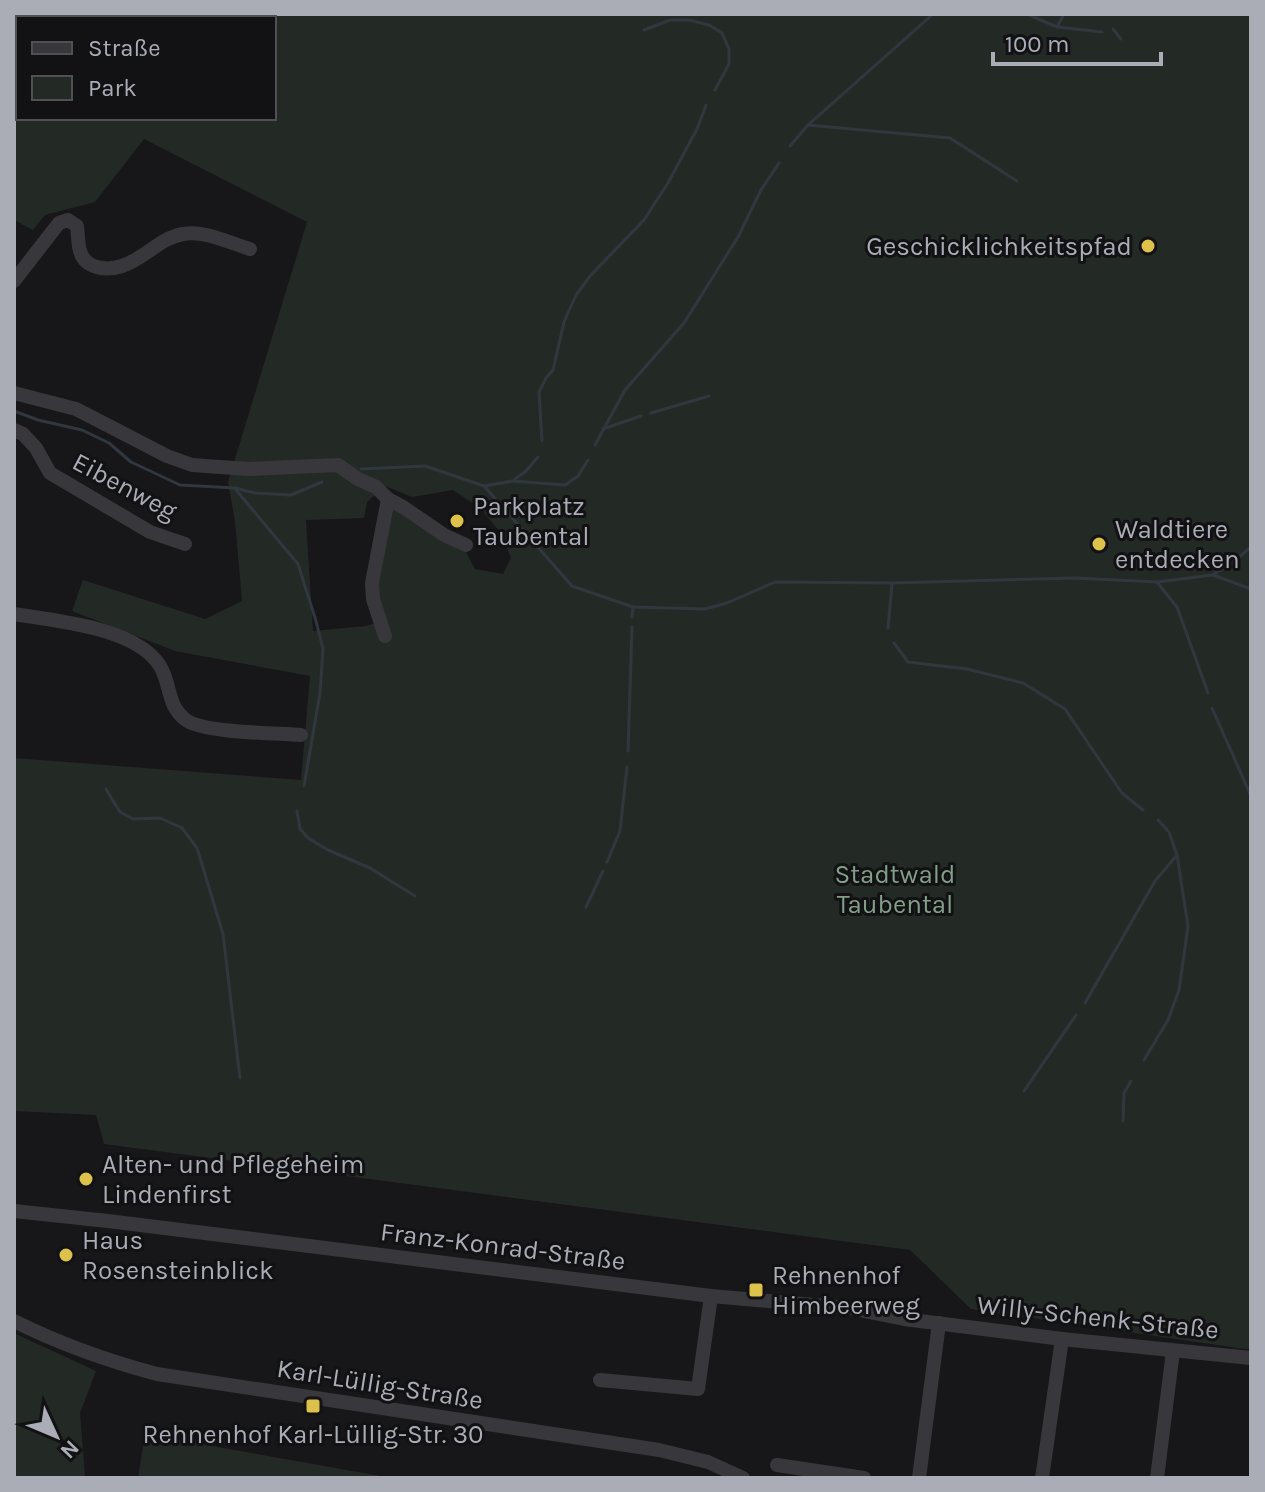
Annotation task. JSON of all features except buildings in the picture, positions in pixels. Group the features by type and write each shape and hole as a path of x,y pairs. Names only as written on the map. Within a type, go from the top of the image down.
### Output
{"street":[{"path":"14,281 59,223 68,220 75,223 80,253 86,263 95,267 122,266 173,237 186,234 198,234 250,249"},
{"path":"14,393 76,409 167,456 192,465 248,469 338,465 376,487 388,499 444,535 466,545"},
{"name":"Eibenweg","path":"14,430 23,434 36,448 50,473 150,532 185,544"},
{"path":"385,636 373,599 372,583 388,499"},
{"path":"14,614 84,624 145,650 159,664 172,705 187,721 202,728 301,735"},
{"name":"Franz-Konrad-Straße","path":"14,1211 711,1296 849,1308 939,1323"},
{"path":"600,1380 698,1389 711,1296"},
{"name":"Karl-Lüllig-Straße","path":"14,1321 46,1337 115,1363 157,1374 659,1450 708,1462 743,1478"},
{"path":"919,1478 939,1323"},
{"name":"Willy-Schenk-Straße","path":"939,1323 1251,1358"},
{"path":"1042,1478 1062,1339"},
{"path":"1157,1478 1173,1351"},
{"path":"777,1465 864,1478"}],"green space":[{"name":"Stadtwald Taubental","path":"14,14 1251,14 1251,1350 971,1309 910,1250 104,1144 96,1115 14,1111 14,758 301,780 310,676 175,651 72,611 83,580 205,619 242,601 228,482 307,222 144,139 95,202 45,215 33,230 14,220","holes":["385,486 412,497 453,490 480,508 501,533 511,558 503,574 475,569 465,550 438,539 387,504 374,583 385,620 366,626 313,631 306,520 364,518 367,502"]},
{"path":"14,1333 96,1371 80,1413 85,1476 90,1478 14,1478"},
{"path":"145,1434 392,1478 138,1478"}],"waterway":[{"path":"790,146 808,125 933,14"},
{"path":"1027,14 1057,27 1102,32"},
{"path":"1057,27 1064,14"},
{"path":"644,30 670,20 689,20 709,25 722,33 729,49 729,64 715,90"},
{"path":"1113,29 1121,39"},
{"path":"542,441 539,392 553,370 564,322 576,295 644,220 668,183 697,129 706,105"},
{"path":"808,125 950,138 1017,181"},
{"path":"595,445 625,390 684,323 738,237 761,190 779,163"},
{"path":"651,413 709,396"},
{"path":"14,411 82,430 109,443 131,462 180,485 291,495 322,482"},
{"path":"603,429 641,416"},
{"path":"515,479 538,457"},
{"path":"485,486 512,481 565,485 578,476 588,460"},
{"path":"361,469 425,466 484,486 572,586 633,607 705,609 775,582 892,583 1075,578 1157,582 1212,575 1251,547"},
{"path":"236,490 298,564 323,649 320,693 304,786"},
{"path":"1213,575 1251,589"},
{"path":"1157,582 1177,607 1208,693"},
{"path":"888,628 892,584"},
{"path":"632,617 633,607"},
{"path":"628,751 632,627"},
{"path":"894,643 908,662 967,669 1023,683 1065,709 1122,793 1143,810"},
{"path":"1212,708 1251,796"},
{"path":"607,862 620,831 627,767"},
{"path":"106,789 120,812 133,819 160,818 182,828 197,848 223,934 240,1078"},
{"path":"297,811 300,829 308,838 370,868 415,896"},
{"path":"1085,1003 1155,881 1177,855 1169,832 1158,820"},
{"path":"1144,1060 1168,1020 1179,990 1188,926 1177,855"},
{"path":"586,907 603,871"},
{"path":"1024,1091 1076,1015"},
{"path":"1123,1121 1124,1093 1131,1081"}],"place":[{"name":"Geschicklichkeitspfad","path":"1148,246"},
{"name":"Parkplatz Taubental","path":"457,521"},
{"name":"Waldtiere entdecken","path":"1099,544"},
{"name":"Alten- und Pflegeheim Lindenfirst","path":"86,1179"},
{"name":"Haus Rosensteinblick","path":"66,1255"},
{"name":"Rehnenhof Himbeerweg","path":"756,1290"},
{"name":"Rehnenhof Karl-Lüllig-Str. 30","path":"313,1406"}]}
